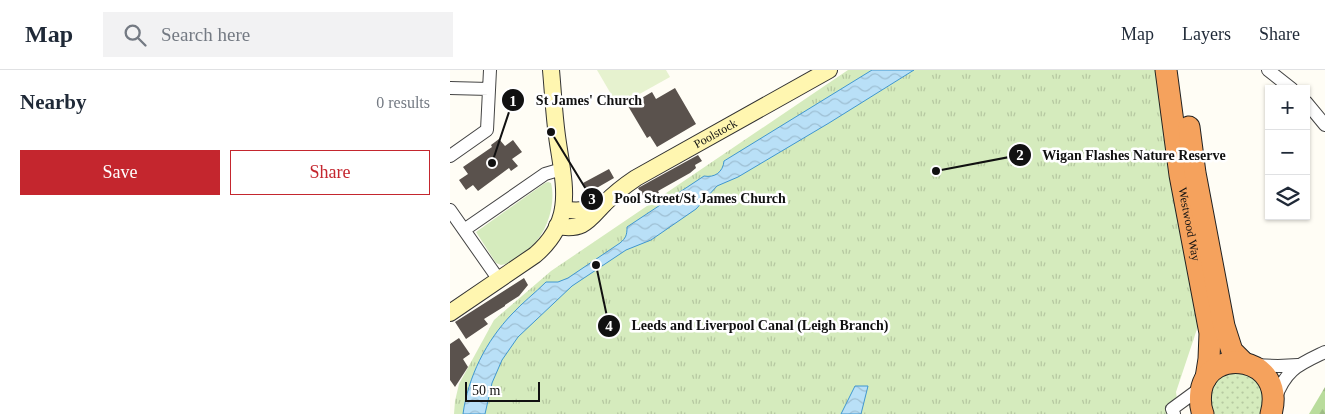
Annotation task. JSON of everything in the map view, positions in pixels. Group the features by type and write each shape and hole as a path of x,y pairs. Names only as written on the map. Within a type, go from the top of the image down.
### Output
{"highway":[{"name":"Westwood Way","path":"1166,70 1180,175 1210,333 1210,359 1200,399 1203,414"},
{"name":"Westwood Way","path":"1181,70 1196,173 1224,326 1232,351 1246,364 1259,369 1271,384 1273,394 1272,409"},
{"path":"1204,383 1213,371 1222,365 1232,362 1246,364"}],"main road":[{"path":"450,313 541,250 551,238 557,226 564,194 551,70"},
{"name":"Poolstock","path":"557,226 572,228 586,223 595,216 616,192 636,178 829,70"},
{"name":"Poolstock","path":"562,209 575,211 590,210 604,204"}],"street":[{"path":"450,156 487,130 490,70"},
{"path":"1268,70 1287,85"},
{"path":"450,88 489,89"},
{"path":"1310,106 1325,125"},
{"path":"464,230 545,174 562,169"},
{"path":"450,210 499,280"},
{"path":"1272,409 1284,378 1298,365 1325,352"},
{"path":"1246,364 1298,365"},
{"path":"1174,414 1172,409 1204,383"}],"green space":[{"path":"597,70 666,70 670,77 618,106"},
{"path":"848,70 1155,70 1198,326 1176,392 1179,414 454,414 459,384 494,320 551,271"},
{"path":"548,182 551,183 552,191 551,208 546,225 538,240 526,251 506,264 496,263 476,232"},
{"path":"1242,370 1263,385 1262,411 1260,414 1214,414 1210,400 1212,384 1221,376"},
{"path":"1325,387 1325,414 1309,414"}],"water":[{"path":"872,70 914,70 738,177 717,186 696,209 651,240 626,250 572,286 518,337 502,360 492,383 485,414 463,414 469,387 486,348 512,314 546,282 558,282 568,278 624,240 627,227 704,176 715,175 722,168 724,161"},
{"path":"855,386 868,386 861,414 841,414"}],"building":[{"path":"675,88 696,124 657,147 650,136 647,138 628,106 652,92 656,99"},
{"path":"499,139 505,146 513,140 522,152 512,159 518,166 511,171 509,168 478,191 473,185 466,190 459,180 468,174 463,167 492,147 491,145"},
{"path":"698,155 702,161 695,165 696,168 658,191 659,193 646,201 638,188"},
{"path":"609,169 614,178 588,193 583,183"},
{"path":"524,278 528,285 519,296 484,319 488,324 466,339 455,322"},
{"path":"459,338 470,354 463,359 468,367 455,387 450,380 450,344"}],"place":[{"name":"Pool Street/St James Church","path":"551,132"},
{"name":"St James' Church","path":"492,163"},
{"name":"Wigan Flashes Nature Reserve","path":"936,171"},
{"name":"Leeds and Liverpool Canal (Leigh Branch)","path":"596,265"}]}
